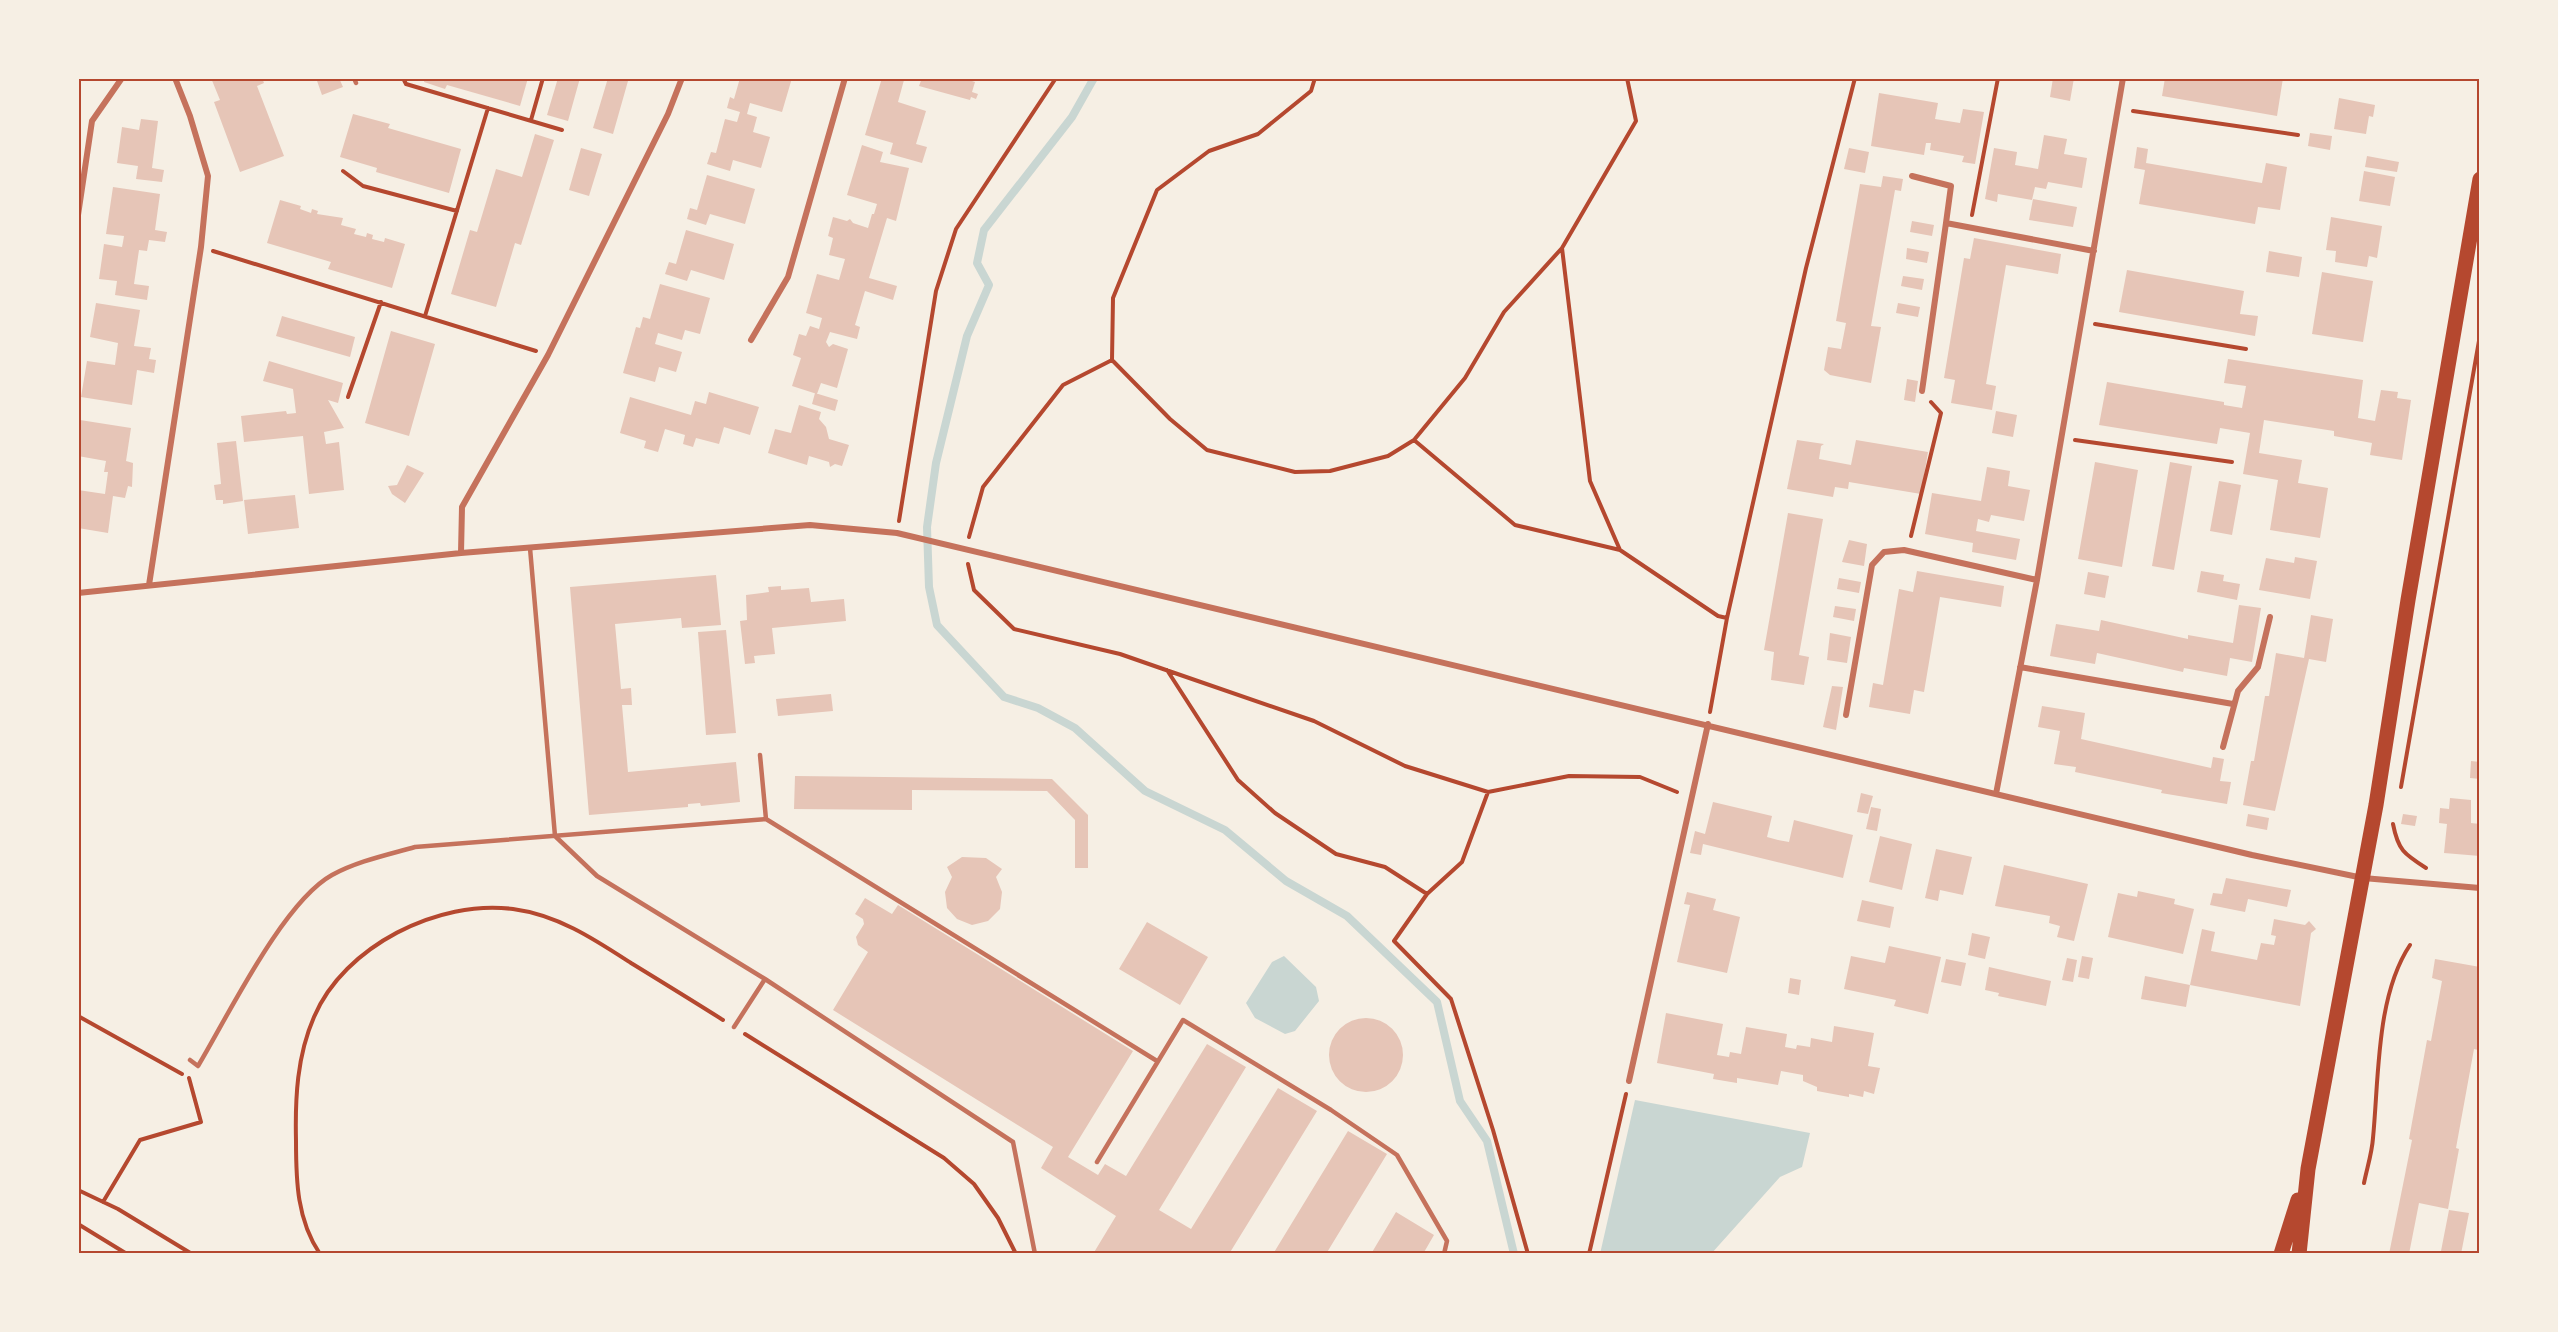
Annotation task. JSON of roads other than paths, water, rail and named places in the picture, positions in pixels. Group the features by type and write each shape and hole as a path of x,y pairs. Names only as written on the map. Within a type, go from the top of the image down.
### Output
{"main road":[{"path":"2299,1254 2308,1169 2363,878 2480,179"},
{"path":"2282,1254 2308,1169"}],"street":[{"path":"78,215 92,121 122,78"},
{"path":"149,585 201,247 208,176 175,78"},
{"path":"461,553 462,507 548,355 663,125 681,78"},
{"path":"751,340 788,277 845,78"},
{"path":"1996,794 2037,580 2122,78"},
{"path":"1912,176 1951,186 1922,391"},
{"path":"1946,224 2094,250"},
{"path":"78,593 461,553 810,525 897,533 965,551 1708,724 1996,794 2363,878 2480,888"},
{"path":"1846,715 1872,565 1884,552 1904,550 2037,580"},
{"path":"2223,747 2238,692 2258,668 2270,616"},
{"path":"2020,667 2233,704"},
{"path":"1629,1081 1708,724"}],"lane":[{"path":"530,548 555,836 597,876 765,979 1013,1142 1035,1254"},
{"path":"760,754 766,819"},
{"path":"190,1060 198,1066 274,938 298,904 330,876 367,860 415,847 766,819 1157,1061"},
{"path":"734,1027 765,979"},
{"path":"1097,1162 1183,1020 1331,1110 1397,1155 1447,1241 1444,1254"}],"waterway":[{"path":"1094,78 1072,117 984,230 977,263 989,285 967,336 936,463 927,527 929,587 937,625 1004,697 1038,708 1075,728 1145,791 1225,830 1286,881 1347,916 1437,1002 1460,1101 1487,1141 1514,1254"}]}
